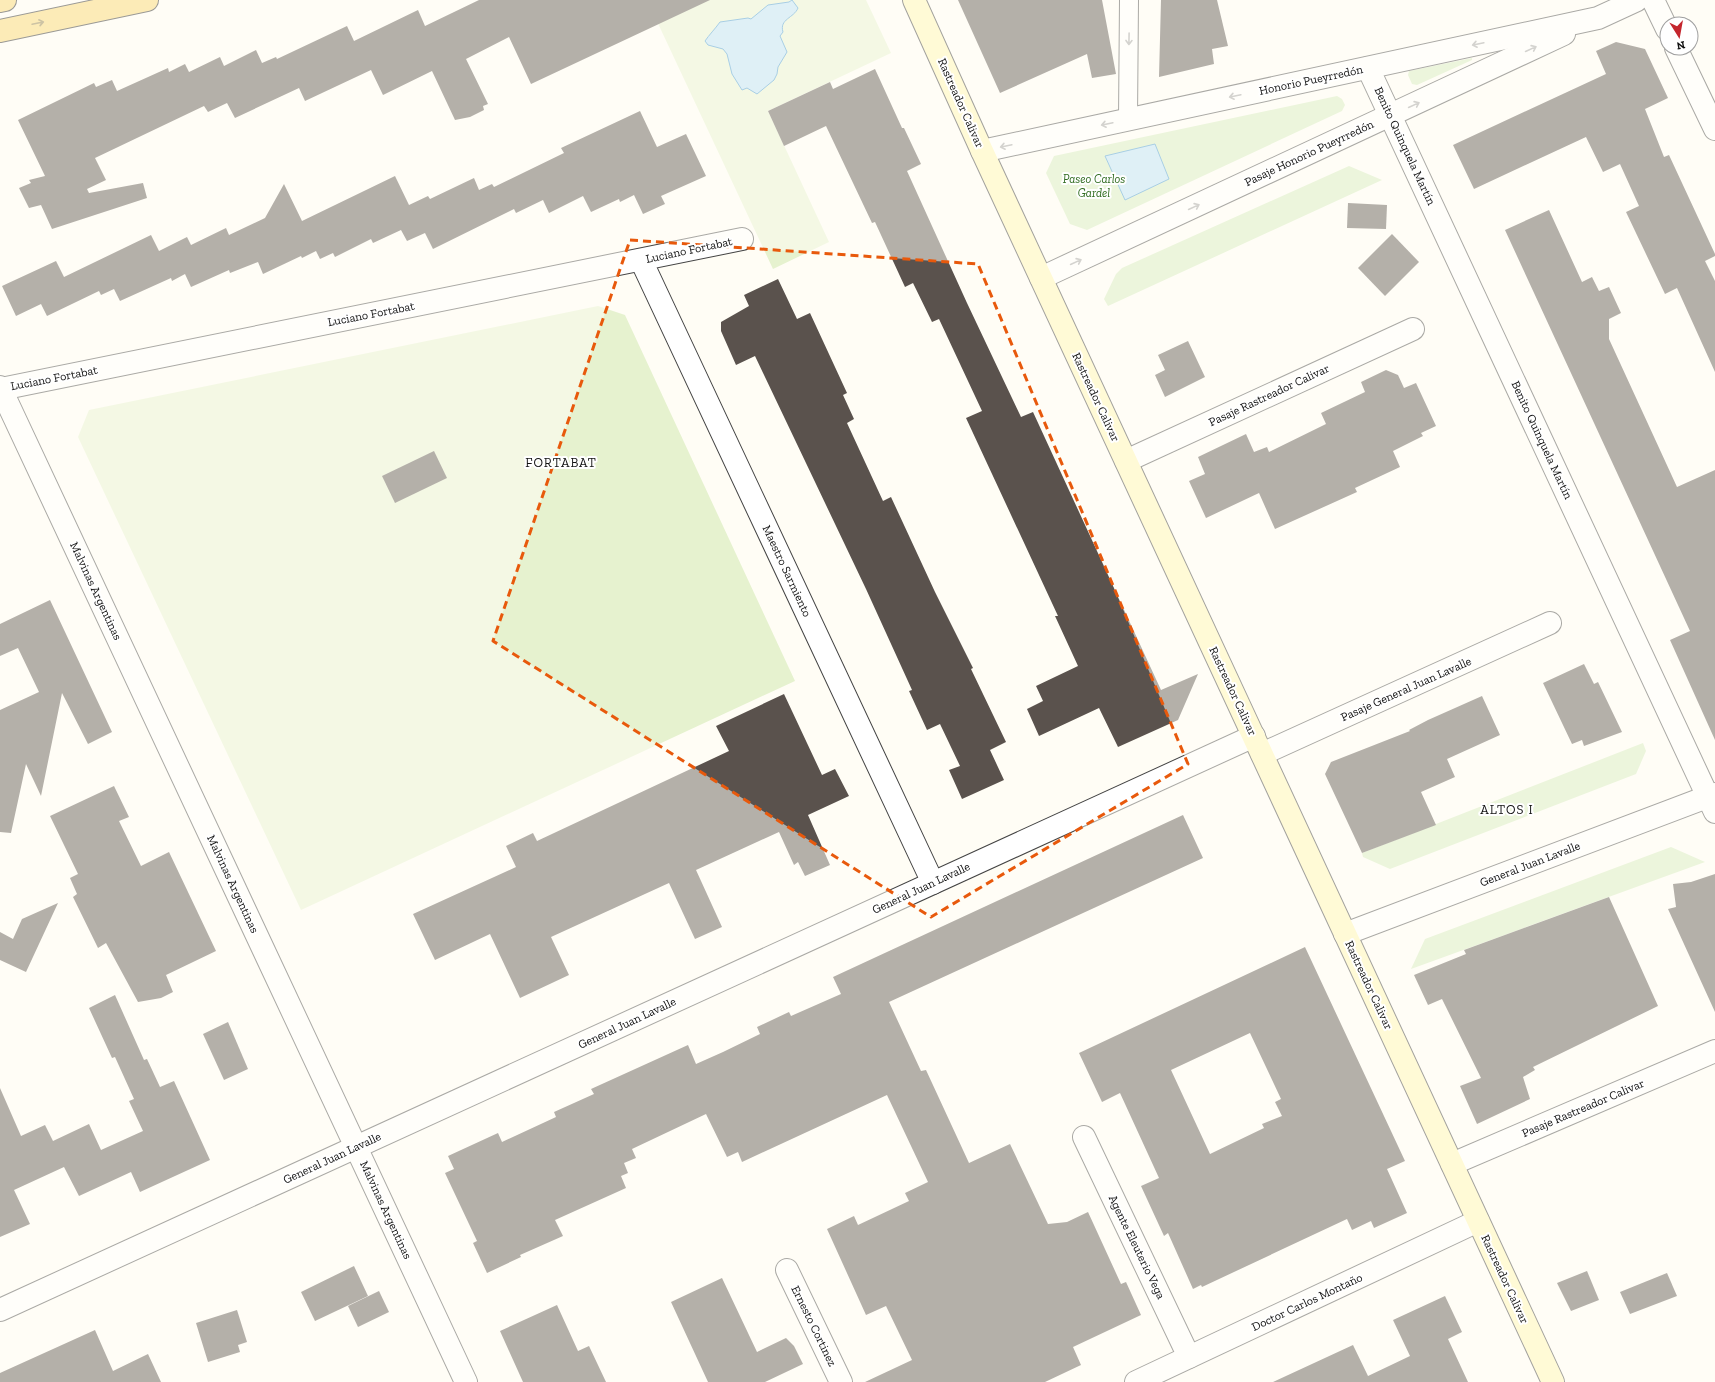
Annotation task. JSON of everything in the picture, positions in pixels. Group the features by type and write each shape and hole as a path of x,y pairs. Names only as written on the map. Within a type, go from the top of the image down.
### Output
{"main road":[{"path":"0,1 5,0"},
{"path":"0,31 147,0"},
{"name":"Rastreador Calivar","path":"914,0 982,151 1553,1382"}],"street":[{"name":"Honorio Pueyrredón","path":"982,151 1598,18 1637,0"},
{"path":"1653,0 1661,16"},
{"name":"Pasaje Honorio Pueyrredón","path":"1041,278 1598,18"},
{"path":"1680,56 1715,129"},
{"name":"Benito Quinquela Martín","path":"1368,68 1713,801"},
{"name":"Luciano Fortabat","path":"1,388 742,239"},
{"name":"Maestro Sarmiento","path":"640,260 933,883"},
{"name":"Pasaje Rastreador Calivar","path":"1126,461 1413,329"},
{"name":"Malvinas Argentinas","path":"1,388 466,1382"},
{"name":"Pasaje General Juan Lavalle","path":"1258,745 1550,623"},
{"name":"General Juan Lavalle","path":"0,1310 933,883 1258,745"},
{"name":"General Juan Lavalle","path":"1345,934 1713,801"},
{"name":"Pasaje Rastreador Calivar","path":"1452,1164 1715,1051"},
{"name":"Agente Eleuterio Vega","path":"1084,1136 1189,1357"},
{"name":"Doctor Carlos Montaño","path":"1136,1382 1478,1222"},
{"name":"Ernesto Cortinez","path":"787,1270 841,1382"}],"lane":[{"path":"1128,119 1129,0"}],"highlighted area":[{"path":"630,240 978,264 1188,764 931,917 493,641"}],"green space":[{"path":"647,0 866,0 891,53 768,111 829,242 773,269"},
{"path":"1472,58 1472,60 1417,85 1412,84 1408,75 1409,71"},
{"name":"Paseo Carlos Gardel","path":"1337,96 1342,99 1345,105 1342,111 1087,230 1070,224 1046,173 1054,156"},
{"path":"1349,166 1382,180 1108,306 1104,299 1116,274 1122,268"},
{"path":"598,306 625,315 795,681 301,910 78,437 89,410"},
{"path":"1643,743 1646,751 1636,774 1390,869 1363,857 1362,853"},
{"path":"1671,847 1705,862 1411,969 1425,939"}],"water":[{"path":"792,0 798,8 783,24 783,32 780,36 787,52 778,67 774,80 757,94 747,88 742,90 732,74 727,54 723,49 708,45 705,41 720,22 748,18 751,19 768,5 789,2"},
{"path":"1155,144 1169,179 1125,200 1105,156"}],"building":[{"path":"479,0 710,0 531,84 509,37 466,59 488,104 483,106 484,110 470,117 455,120 432,71 383,95 371,70 305,101 299,88 235,118 227,103 208,112 204,106 95,158 106,180 87,189 89,193 143,183 147,198 52,229 41,205 29,208 19,188 31,183 29,180 45,176 18,120 94,83 96,87 112,80 117,91 168,68 169,72 185,64 189,72 220,57 224,66 256,50 262,63 276,57 277,59 347,26 354,41 418,10 425,26"},
{"path":"958,0 1102,0 1116,74 1092,78 1087,54 1000,93"},
{"path":"1161,0 1217,0 1228,46 1212,49 1214,64 1159,77"},
{"path":"1616,42 1645,49 1668,98 1645,109 1664,157 1669,155 1715,254 1715,256 1705,261 1715,281 1715,372 1677,288 1665,294 1626,212 1639,206 1620,164 1603,172 1586,137 1474,189 1453,145 1606,74 1596,51"},
{"path":"875,69 902,128 904,128 921,164 907,171 967,303 1021,417 1033,412 1161,690 1198,674 1178,720 1118,747 1099,708 1039,736 1027,709 1043,701 1036,686 1078,666 1055,616 1058,616 966,418 982,411 939,319 932,322 913,283 905,287 875,222 872,223 826,126 784,146 768,111 830,82 833,89"},
{"path":"640,111 657,147 686,134 706,176 661,196 665,204 643,214 634,195 620,202 619,199 591,212 583,196 549,213 543,200 516,213 514,209 433,249 425,233 407,241 401,230 373,243 371,239 335,257 333,253 320,259 316,251 302,258 301,256 263,274 258,262 230,273 229,270 191,287 185,274 172,281 171,278 120,301 114,289 101,295 99,291 47,316 41,304 16,316 2,286 56,261 64,277 151,235 159,251 187,237 191,245 226,228 229,235 265,218 284,184 302,221 395,176 409,205 428,196 430,199 474,178 479,190 492,184 494,187 564,153 561,148"},
{"path":"1348,203 1387,205 1386,229 1347,228"},
{"path":"1549,210 1582,282 1592,277 1599,291 1609,287 1621,313 1609,319 1609,339 1677,487 1715,470 1715,740 1670,640 1690,631 1505,230"},
{"path":"1392,234 1419,262 1385,296 1358,268"},
{"path":"778,279 797,319 810,313 847,393 843,395 854,419 847,423 883,501 891,497 935,592 973,668 971,669 1006,742 990,750 1004,780 962,799 949,770 960,766 940,724 927,730 909,691 912,690 866,589 755,356 736,365 721,331 721,322 749,306 744,295"},
{"path":"1188,341 1205,377 1165,397 1155,375 1165,370 1158,355"},
{"path":"1386,370 1398,375 1404,388 1416,383 1436,426 1421,433 1423,436 1393,451 1400,467 1355,488 1357,492 1275,529 1259,493 1206,518 1189,481 1205,474 1198,457 1246,434 1254,452 1267,447 1269,452 1326,424 1321,413 1365,392 1361,382"},
{"path":"434,451 447,478 395,503 382,476"},
{"path":"50,600 112,732 88,744 62,693 41,796 26,764 11,833 0,832 0,710 39,692 18,648 0,656 0,624"},
{"path":"1584,664 1594,684 1598,682 1622,732 1584,746 1582,740 1572,744 1543,683"},
{"path":"784,694 822,775 835,769 849,796 808,815 830,865 805,876 798,862 794,865 779,832 696,870 722,927 695,939 669,883 551,937 569,975 520,998 490,934 435,960 413,914 516,867 506,846 533,833 537,841 729,751 716,726"},
{"path":"1482,696 1500,735 1447,759 1455,777 1421,792 1436,825 1362,853 1325,774 1331,762 1410,731 1409,730 1428,720"},
{"path":"114,786 129,817 119,821 141,866 169,852 216,951 166,975 173,992 161,998 138,1002 106,943 98,948 73,897 77,894 70,878 78,874 50,816"},
{"path":"1183,815 1203,858 889,1002 921,1071 926,1070 969,1163 1010,1144 1048,1224 1067,1222 1088,1212 1121,1284 1126,1282 1141,1315 1073,1347 1081,1365 1045,1382 865,1382 912,1360 886,1306 866,1315 827,1229 854,1216 858,1225 909,1201 905,1193 928,1182 887,1095 742,1162 738,1152 727,1157 706,1114 632,1149 636,1158 624,1163 628,1173 621,1176 626,1188 555,1220 563,1236 520,1255 521,1257 487,1273 473,1243 477,1241 445,1173 454,1169 448,1156 498,1133 502,1142 556,1117 554,1112 594,1094 591,1089 688,1045 696,1064 723,1052 760,1034 757,1027 789,1012 791,1016 841,994 833,977"},
{"path":"1715,874 1715,1012 1668,909 1676,907 1673,884 1691,882"},
{"path":"1609,897 1658,1006 1533,1067 1535,1070 1523,1077 1530,1099 1477,1124 1460,1086 1481,1078 1442,999 1428,1005 1414,975 1466,954 1464,950"},
{"path":"58,903 26,972 0,960 0,932 13,939 22,919"},
{"path":"1305,947 1405,1161 1387,1169 1407,1213 1374,1228 1371,1221 1352,1230 1347,1219 1202,1287 1201,1285 1193,1289 1168,1233 1164,1236 1141,1186 1159,1178 1120,1093 1102,1102 1079,1053","holes":["1250,1033 1281,1099 1275,1102 1282,1116 1262,1124 1264,1128 1210,1154 1171,1070"]},
{"path":"115,995 144,1060 147,1059 160,1087 174,1081 210,1160 140,1192 131,1172 79,1196 64,1167 14,1190 30,1224 0,1237 0,1088 21,1136 45,1125 53,1141 89,1124 101,1150 143,1131 129,1101 134,1099 115,1057 112,1058 89,1008"},
{"path":"228,1022 248,1069 224,1080 203,1034"},
{"path":"354,1266 368,1296 315,1321 301,1292"},
{"path":"1587,1271 1599,1300 1571,1311 1557,1283"},
{"path":"1667,1273 1677,1296 1630,1314 1620,1292"},
{"path":"722,1278 757,1352 786,1338 794,1346 803,1364 765,1382 708,1382 671,1302"},
{"path":"379,1291 389,1312 358,1327 348,1306"},
{"path":"1445,1296 1462,1332 1448,1339 1468,1382 1273,1382 1353,1345 1368,1376 1410,1356 1393,1320"},
{"path":"557,1305 578,1351 589,1346 606,1382 523,1382 500,1331"},
{"path":"237,1310 247,1342 238,1345 240,1352 208,1362 196,1323"},
{"path":"95,1330 113,1371 148,1354 161,1382 0,1382 0,1373"}],"district":[{"name":"FORTABAT","path":"561,462"},
{"name":"ALTOS I","path":"1507,809"}]}
